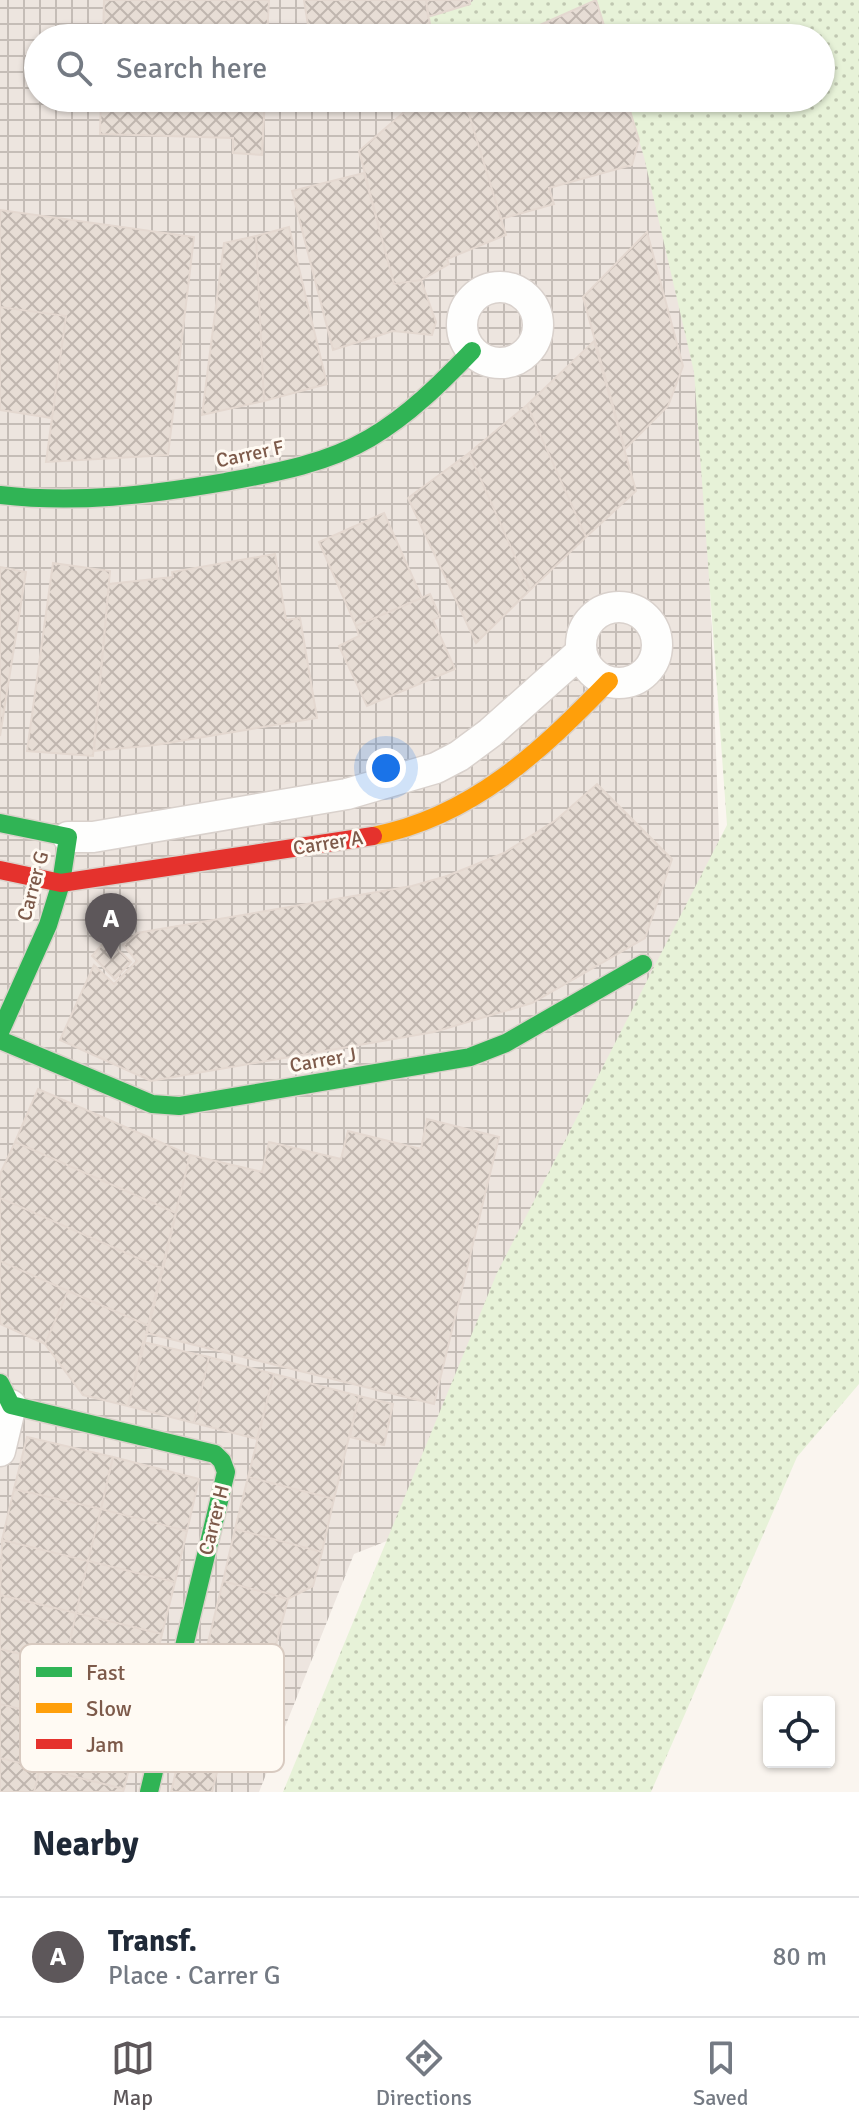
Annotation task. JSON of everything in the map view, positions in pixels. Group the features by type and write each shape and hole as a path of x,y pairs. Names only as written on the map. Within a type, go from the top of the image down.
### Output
{"street":[{"name":"Carrer F","path":"0,495 38,501 118,497 220,483 323,459 355,447 397,420 472,351"},
{"path":"617,606 630,608 650,622 658,645 655,659 648,670 629,682 601,679 591,671 581,652 581,638 586,625 605,608 617,606"},
{"path":"0,823 68,837 93,837 347,794 418,775 459,756 490,733 581,652"},
{"name":"Carrer A","path":"0,870 61,883 112,878 362,837 419,824 479,795 513,771 566,725 609,681"},
{"name":"Carrer G","path":"0,1032 48,925 61,883 68,837"},
{"name":"Carrer J","path":"0,1040 152,1104 179,1106 470,1057 506,1043 643,964"},
{"name":"Carrer H","path":"0,1451 6,1394 215,1454 222,1461 226,1472 185,1644"},
{"name":"Carrer H","path":"149,1792 154,1772"}],"shaded area":[{"path":"0,0 639,0 644,24 24,24 24,112 662,112 699,293 720,861 427,1525 354,1554 284,1729 284,1644 20,1644 20,1772 267,1772 259,1792 0,1792"}],"green space":[{"path":"474,0 596,0 542,24 429,24 428,17"},
{"path":"596,0 859,0 859,1384 797,1457 651,1792 283,1792 497,1273 727,825 694,372 644,157 630,112 835,112 835,24 604,24"}],"building":[{"path":"104,0 269,0 268,24 103,24"},
{"path":"304,0 426,0 430,24 308,24"},
{"path":"426,0 469,0 470,4 428,17"},
{"path":"596,0 604,24 542,24"},
{"path":"101,112 264,112 262,155 233,153 233,138 100,134"},
{"path":"468,112 506,235 447,259 449,264 421,280 394,284 359,151 403,113"},
{"path":"468,112 630,112 639,140 632,165 549,188 554,204 501,219"},
{"path":"364,173 394,284 421,280 436,322 432,335 393,331 333,350 292,191"},
{"path":"0,210 194,237 168,455 46,462 66,316 0,307"},
{"path":"289,227 327,384 264,401 256,236"},
{"path":"647,232 683,366 668,406 625,449 583,297"},
{"path":"256,236 264,401 202,415 224,243"},
{"path":"0,307 66,316 52,418 0,410"},
{"path":"594,341 636,491 586,537 527,405"},
{"path":"527,405 586,537 530,590 469,453"},
{"path":"469,453 530,590 476,643 408,498"},
{"path":"384,513 422,598 356,626 319,542"},
{"path":"275,554 286,620 300,618 317,718 156,745 94,751 109,584 173,577 172,572"},
{"path":"53,563 110,571 93,756 27,751"},
{"path":"0,567 26,572 0,736"},
{"path":"430,594 440,617 433,620 455,669 367,706 339,646 359,636 356,626"},
{"path":"597,784 672,859 645,938 532,1003 434,1032 151,1081 60,1040 94,965 114,984 137,961 123,945 137,933 412,886 447,876 504,853 556,820"},
{"path":"107,939 131,962 115,979 92,956"},
{"path":"38,1089 190,1155 176,1213 15,1142"},
{"path":"427,1119 499,1137 434,1404 146,1333 190,1155 262,1172 269,1142 341,1159 348,1131 421,1149"},
{"path":"15,1142 176,1213 163,1269 0,1198 0,1174"},
{"path":"0,1198 163,1269 149,1326 0,1261"},
{"path":"0,1261 68,1291 45,1344 0,1324"},
{"path":"68,1291 149,1326 128,1406 83,1395 45,1344"},
{"path":"143,1342 209,1357 194,1423 128,1406"},
{"path":"209,1357 274,1374 257,1439 194,1423"},
{"path":"274,1374 359,1396 334,1499 248,1477"},
{"path":"359,1396 393,1404 384,1445 350,1437"},
{"path":"27,1437 113,1457 101,1509 14,1489"},
{"path":"113,1457 199,1479 187,1531 101,1509"},
{"path":"248,1477 334,1499 322,1552 235,1529"},
{"path":"14,1489 101,1509 88,1561 2,1540"},
{"path":"101,1509 187,1531 175,1582 88,1561"},
{"path":"235,1529 322,1552 313,1586 288,1599 223,1581"},
{"path":"2,1540 88,1561 76,1613 0,1595"},
{"path":"88,1561 175,1582 162,1634 76,1613"},
{"path":"223,1581 288,1599 276,1644 208,1644"},
{"path":"0,1595 76,1613 69,1644 20,1644 20,1654 0,1649"},
{"path":"76,1613 162,1634 160,1644 69,1644"},
{"path":"0,1649 20,1654 20,1709 0,1704"},
{"path":"0,1704 20,1709 20,1763 0,1758"},
{"path":"0,1758 20,1763 20,1772 39,1772 34,1792 0,1792"},
{"path":"39,1772 56,1772 124,1789 123,1792 34,1792"},
{"path":"56,1772 128,1772 124,1789"},
{"path":"176,1772 217,1772 212,1792 171,1792"}],"traffic: fast":[{"path":"0,495 57,499 140,494 243,479 318,461 353,447 398,419 472,351"},
{"path":"0,823 68,837 61,883 48,925 0,1032"},
{"path":"0,1040 152,1104 179,1106 470,1057 506,1043 643,964"},
{"path":"0,1383 11,1405 215,1454 222,1461 226,1472 185,1644"},
{"path":"149,1792 154,1772"}],"traffic: slow":[{"path":"373,836 442,814 503,778 531,756 609,681"}],"traffic: jam":[{"path":"0,870 61,883 373,836"}],"place":[{"name":"Transf.","path":"111,959"}]}
